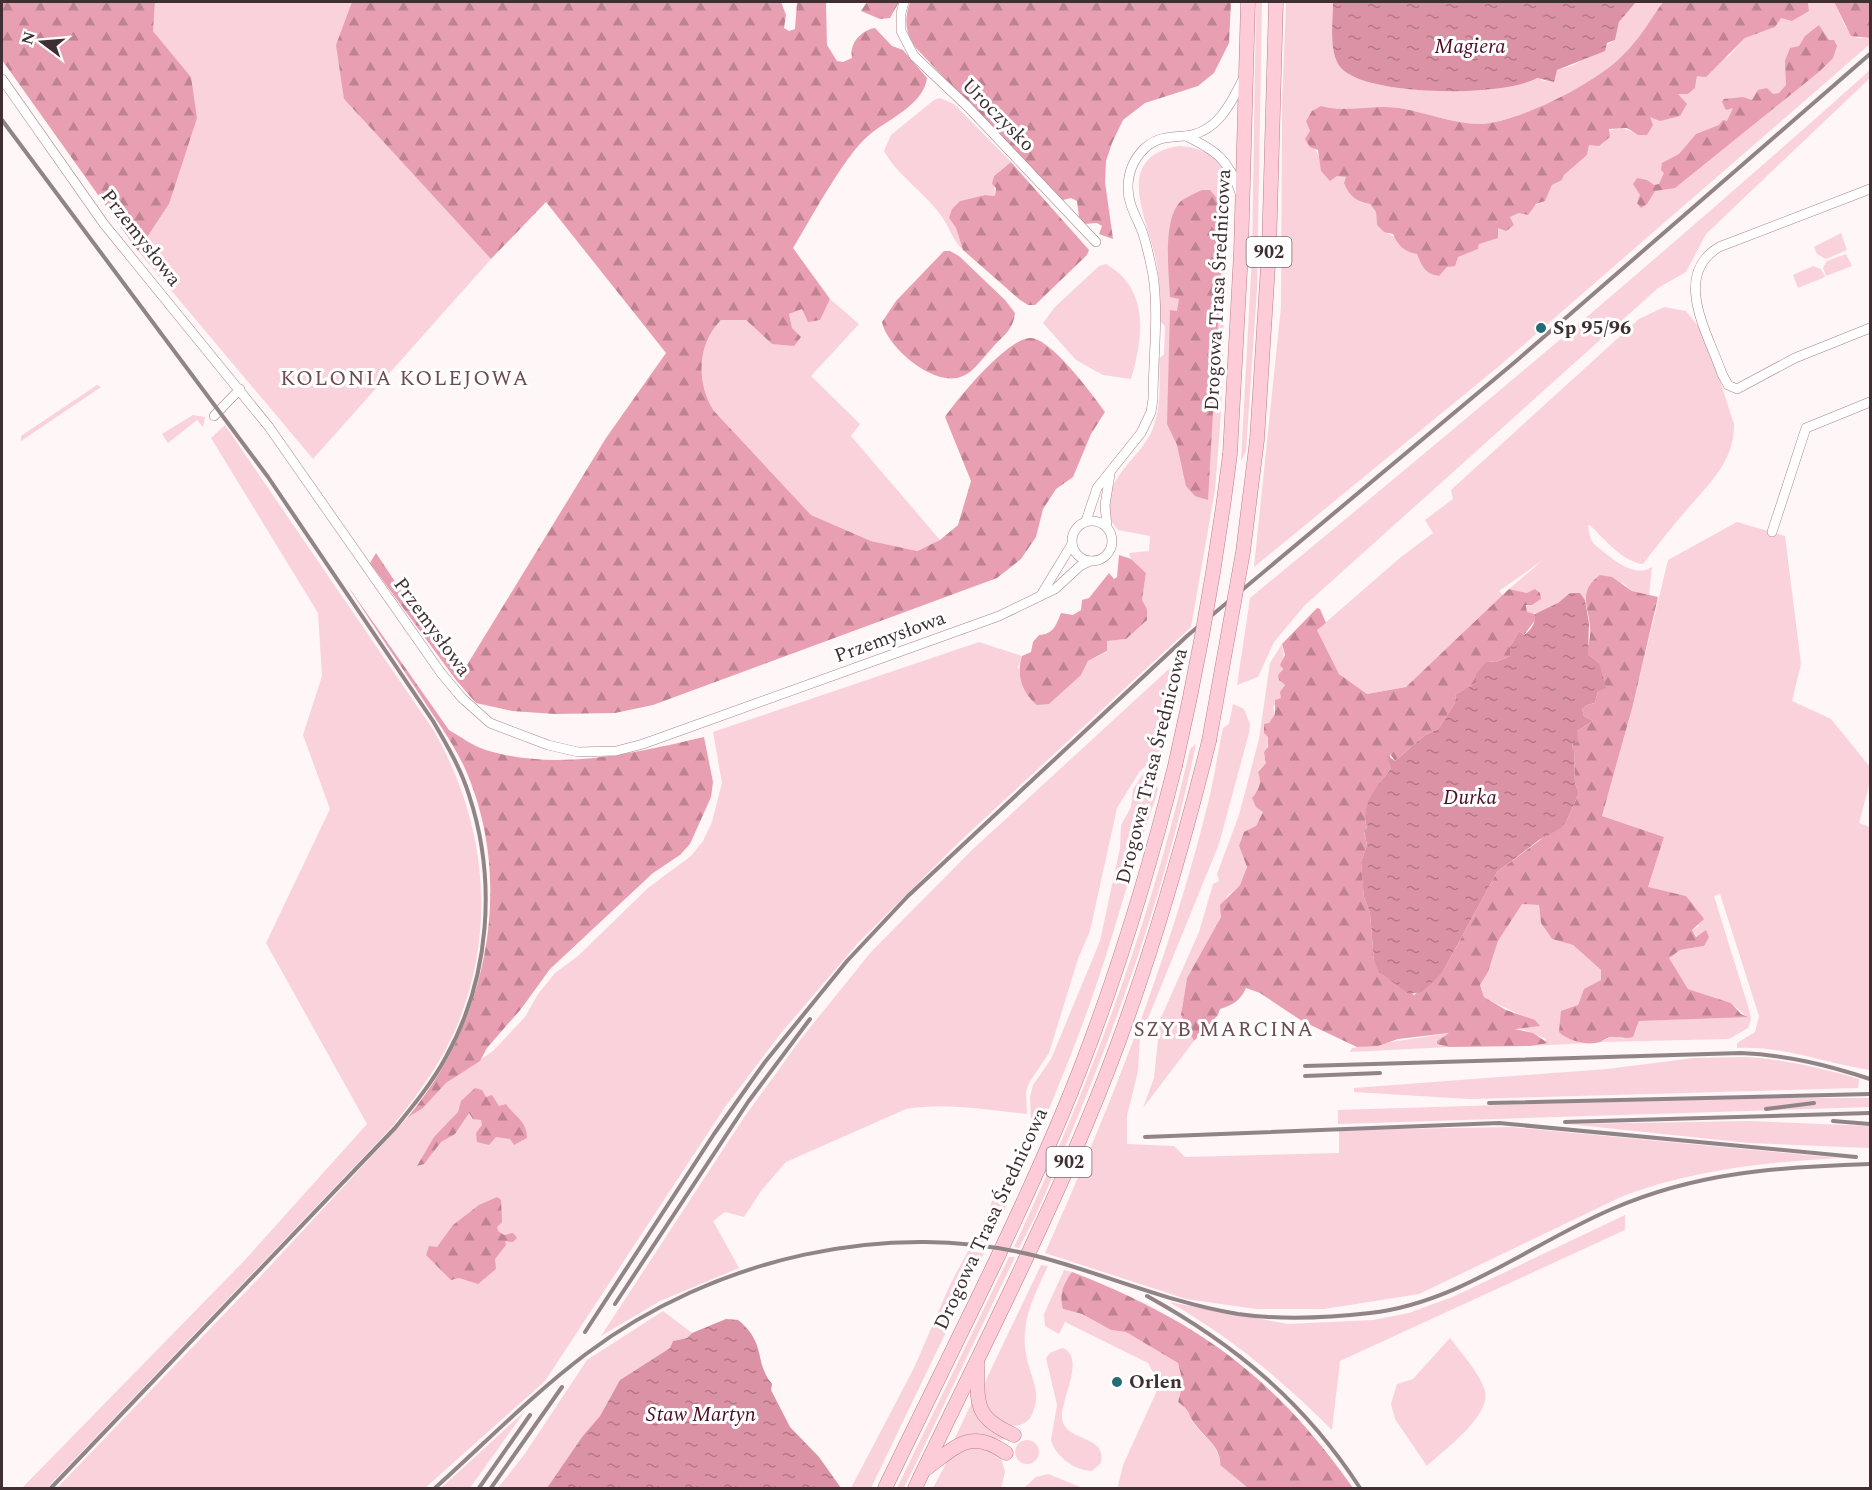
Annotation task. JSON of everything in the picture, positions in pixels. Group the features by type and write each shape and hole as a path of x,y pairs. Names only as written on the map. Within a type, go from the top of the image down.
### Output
{"main road":[{"name":"Drogowa Trasa Średnicowa","path":"885,1488 1060,1119 1121,956 1157,840 1197,671 1218,558 1230,454 1242,199 1248,2"},
{"name":"902","path":"915,1488 1088,1121 1148,958 1186,833 1209,741 1242,562 1257,440 1269,250 1276,2"},
{"path":"977,1360 978,1399 983,1416 993,1425 1014,1435"},
{"path":"923,1472 959,1444 979,1439 992,1443 1006,1453"}],"street":[{"name":"Uroczysko","path":"904,2 901,13 902,31 914,56 968,107 1096,242"},
{"path":"1111,471 1105,506 1107,527 1112,538 1110,549 1102,558 1090,561 1078,555 1072,544 1075,530 1086,521 1097,488 1141,433 1151,412 1153,399 1153,278 1144,238 1130,202 1129,174 1138,156 1148,146 1160,139 1186,136 1205,129 1219,120 1232,103 1245,74"},
{"name":"Przemysłowa","path":"2,80 104,224 240,389 441,673 462,698 490,723 548,745 578,752 616,751 643,744 1024,606 1041,595 1055,590 1080,566 1090,561"},
{"path":"1186,136 1203,145 1232,170 1242,199"},
{"path":"1870,189 1719,247 1701,263 1694,291 1722,374 1728,385 1737,389 1805,353 1870,328"},
{"path":"214,416 240,389"},
{"path":"1772,532 1806,428 1870,402"},
{"path":"1086,521 1097,521 1107,527"},
{"name":"Przemysłowa","path":"1041,595 1072,544"}],"shaded area":[{"path":"155,2 352,2 344,99 491,259 313,459 138,251 169,204 191,77 153,31"},
{"path":"1256,2 1262,2 1257,289 1246,451 1241,461 1252,255"},
{"path":"1286,2 1333,2 1334,54 1341,68 1356,78 1406,89 1468,91 1497,89 1537,78 1545,81 1553,77 1557,70 1574,65 1615,40 1619,22 1636,2 1663,2 1634,43 1610,67 1555,100 1514,117 1480,124 1449,120 1399,108 1340,109 1321,106 1311,132 1314,146 1322,160 1333,172 1346,177 1360,202 1370,204 1376,212 1377,225 1412,249 1427,270 1438,276 1457,257 1478,249 1479,244 1498,228 1514,225 1510,217 1545,201 1552,185 1562,180 1564,175 1587,155 1589,145 1595,140 1607,132 1618,129 1631,131 1638,135 1649,116 1678,93 1688,94 1695,88 1697,76 1729,56 1745,38 1775,27 1780,17 1809,11 1808,2 1834,2 1845,26 1857,38 1870,38 1870,44 1498,367 1254,567 1281,307 1282,104"},
{"path":"1870,70 1870,78 1706,234 1686,272 1658,288 1304,606 1274,642 1258,677 1237,685 1250,598 1563,337"},
{"path":"940,98 954,104 1011,162 994,176 995,196 985,195 960,201 949,218 956,228 963,250 940,214 896,168 884,151 891,135 934,100"},
{"path":"1179,146 1203,151 1210,155 1221,166 1228,181 1221,413 1215,490 1191,627 957,844 858,943 781,1033 725,1107 545,1381 425,1488 57,1488 259,1278 407,1118 423,1108 446,1083 493,1051 525,1017 538,994 555,973 578,956 648,888 691,856 703,841 712,822 722,783 713,732 979,642 1022,656 1018,667 1030,699 1081,675 1088,661 1107,652 1106,641 1126,639 1147,609 1142,600 1146,573 1131,559 1129,553 1149,551 1150,536 1118,530 1110,518 1109,504 1115,482 1148,438 1156,420 1160,386 1159,359 1164,354 1165,326 1160,321 1157,268 1142,209 1139,192 1140,176 1146,163 1158,152"},
{"path":"1841,233 1847,250 1826,259 1817,254 1814,247"},
{"path":"1846,254 1852,266 1826,276 1823,268 1827,261"},
{"path":"1106,264 1120,274 1130,287 1140,316 1138,347 1131,379 1103,375 1076,360 1043,323 1055,307 1099,266"},
{"path":"1813,266 1821,269 1825,277 1798,288 1793,275"},
{"path":"830,299 859,324 811,376 860,424 851,436 940,540 916,551 871,541 811,515 714,411 708,400 702,376 703,352 707,340 721,320 746,320 772,344 792,328 789,314 802,309 819,320"},
{"path":"1664,307 1686,311 1705,335 1734,424 1730,450 1718,473 1643,564 1628,559 1590,525 1588,526 1594,544 1613,560 1637,570 1652,567 1649,595 1632,591 1623,583 1587,589 1585,600 1580,593 1570,593 1556,605 1544,611 1527,613 1527,593 1509,589 1543,560 1499,591 1504,596 1406,687 1367,694 1339,674 1317,630 1401,557 1433,533 1425,520 1453,499 1451,490 1639,319"},
{"path":"97,385 101,387 21,441 21,436"},
{"path":"193,415 205,417 203,427 197,420 168,443 162,434"},
{"path":"225,425 434,731 451,765 474,835 480,872 479,945 472,982 447,1047 430,1075 392,1127 47,1488 22,1488 244,1261 367,1124 266,943 330,809 303,735 322,676 318,613 211,438"},
{"path":"1737,522 1785,536 1801,664 1792,701 1831,719 1870,767 1870,782 1859,823 1870,827 1870,1070 1788,1052 1737,1048 1737,1043 1755,1032 1759,1016 1720,894 1714,896 1748,1006 1751,1019 1748,1028 1729,1039 1600,1042 1613,1036 1623,1039 1636,1031 1639,1021 1746,1016 1731,1003 1688,989 1668,957 1680,950 1704,946 1692,930 1699,926 1686,896 1647,888 1664,837 1602,816 1633,705 1668,560"},
{"path":"1282,644 1283,664 1278,675 1279,680 1285,685 1281,698 1273,707 1275,714 1269,723 1266,763 1258,771 1260,778 1258,791 1263,812 1256,826 1239,846 1247,867 1240,885 1227,896 1221,917 1187,978 1181,1015 1194,1041 1143,1108 1154,1078 1160,1020 1199,932 1213,884 1219,881 1217,874 1239,815 1259,739 1270,663"},
{"path":"1183,656 1162,752 1140,771 1117,808 1090,931 1078,959 1049,1053 1029,1083 1026,1092 1027,1114 951,1106 906,1109 786,1162 761,1191 744,1217 725,1212 713,1221 739,1268 660,1301 601,1336 743,1119 800,1040 871,952 972,850"},
{"path":"1233,704 1244,709 1250,724 1249,733 1219,844 1140,1038 1138,1071 1127,1116 1127,1144 1174,1146 1185,1157 1339,1153 1339,1130 1511,1127 1839,1158 1730,1169 1649,1187 1623,1196 1419,1294 1324,1309 1256,1309 1186,1299 1045,1253 1116,1085 1158,970 1195,854 1210,795 1223,728 1229,724"},
{"path":"1196,744 1166,866 1128,986 1083,1103 1034,1219 1019,1248 1014,1247 1068,1126 1116,1003 1157,877 1190,749"},
{"path":"1161,758 1154,786 1158,788 1156,797 1103,965 1059,1086 989,1243 976,1241 995,1194 1012,1168 1031,1124 1030,1097 1033,1085 1051,1059 1100,941 1120,848 1121,825 1131,807 1133,789 1143,774"},
{"path":"1521,904 1539,904 1541,923 1552,939 1573,945 1601,970 1601,980 1585,992 1576,1012 1572,1040 1588,1043 1530,1046 1543,1044 1546,1039 1525,1030 1510,1028 1539,1026 1484,997 1480,985 1488,972 1498,941"},
{"path":"1450,1033 1437,1041 1437,1044 1449,1047 1350,1052 1352,1048"},
{"path":"1745,1057 1788,1062 1845,1075 1859,1079 1858,1088 1469,1099 1354,1092 1354,1088 1607,1069 1694,1058"},
{"path":"1733,1098 1870,1098 1870,1107 1338,1124 1338,1110"},
{"path":"1749,1121 1870,1126 1870,1148 1749,1143 1568,1124"},
{"path":"1625,1215 1625,1230 1340,1361 1332,1430 1255,1360 1192,1315 1169,1302 1288,1324 1373,1320 1409,1313 1455,1296"},
{"path":"968,1251 984,1253 871,1488 851,1488 914,1368 949,1287"},
{"path":"1009,1257 1015,1257 904,1488 897,1488"},
{"path":"1041,1265 1048,1266 1030,1308 1025,1330 1026,1354 1036,1390 1035,1404 1033,1412 1024,1424 1010,1425 996,1419 985,1405 985,1383"},
{"path":"1064,1270 1072,1272 1065,1282 1063,1309 1082,1314 1111,1330 1126,1332 1178,1363 1183,1383 1178,1402 1188,1411 1192,1421 1215,1448 1220,1465 1248,1488 1121,1488 1118,1486 1123,1465 1160,1384 1148,1363 1065,1322 1059,1334 1045,1326 1044,1314"},
{"path":"663,1311 692,1333 687,1338 673,1341 670,1348 620,1380 600,1416 582,1437 547,1488 498,1488 524,1455 587,1360"},
{"path":"1450,1338 1478,1375 1484,1388 1485,1398 1482,1408 1466,1430 1427,1466 1395,1419 1391,1404 1397,1384 1413,1379"},
{"path":"1062,1348 1069,1352 1073,1368 1062,1417 1069,1431 1098,1447 1101,1463 1092,1471 1067,1462 1057,1452 1051,1440 1057,1405 1046,1358 1050,1353"},
{"path":"972,1402 981,1423 1003,1437 1003,1440 977,1435 954,1440"},
{"path":"525,1411 470,1488 441,1488"},
{"path":"1027,1440 1035,1444 1039,1452 1035,1460 1027,1464 1019,1460 1015,1452 1019,1444"},
{"path":"968,1447 986,1447 1000,1455 1005,1472 1001,1488 933,1488 950,1456"},
{"path":"1048,1474 1083,1488 1024,1488 1036,1477"}],"green space":[{"path":"2,2 155,2 153,31 191,77 197,118 169,204 138,251 2,60"},
{"path":"352,2 781,2 786,15 784,28 789,31 795,29 797,2 826,2 827,45 837,61 843,62 852,58 852,48 857,38 875,28 892,46 903,50 927,78 924,88 912,104 868,136 848,158 793,248 830,299 820,320 808,322 802,309 789,314 792,328 801,337 794,346 772,344 746,320 721,320 707,340 703,352 704,388 714,411 811,515 871,541 917,551 940,540 958,525 971,481 945,417 996,358 1020,341 1030,338 1038,340 1059,356 1105,412 1091,434 1073,477 1056,489 1043,509 1036,537 1021,559 997,578 653,705 615,713 555,714 512,711 476,703 456,680 370,563 376,553 459,678 606,438 666,353 546,202 491,259 344,99 336,45"},
{"path":"867,2 899,2 890,18 880,19 861,11"},
{"path":"910,2 1231,2 1229,43 1214,73 1198,86 1145,103 1123,120 1106,161 1105,182 1113,239 1099,234 1102,226 1097,223 1084,224 1079,217 1077,201 1071,198 1063,200 1055,194 916,48 907,26"},
{"path":"1663,2 1808,2 1809,11 1792,21 1781,18 1775,27 1745,38 1706,77 1697,76 1695,88 1688,94 1678,94 1687,104 1680,116 1660,121 1650,117 1653,125 1647,135 1638,135 1627,128 1609,129 1610,137 1599,146 1589,145 1587,155 1564,175 1562,180 1552,185 1545,201 1536,204 1528,215 1519,213 1510,217 1514,225 1506,231 1498,228 1498,238 1479,244 1478,249 1458,257 1455,266 1447,267 1439,276 1427,271 1417,254 1402,248 1393,234 1384,232 1377,225 1376,212 1370,204 1361,202 1351,195 1344,183 1346,177 1337,176 1330,181 1321,171 1318,150 1310,147 1305,139 1310,131 1306,121 1312,111 1321,106 1340,109 1399,108 1460,122 1480,124 1514,117 1555,100 1610,67 1634,43"},
{"path":"1834,2 1870,2 1870,38 1851,36"},
{"path":"1819,25 1829,40 1834,40 1837,46 1833,58 1675,188 1655,191 1647,204 1641,208 1637,203 1640,195 1633,184 1637,178 1647,180 1654,185 1659,184 1664,173 1661,170 1662,163 1679,154 1696,134 1719,125 1723,120 1727,121 1733,108 1726,110 1722,102 1724,99 1743,97 1752,100 1758,90 1767,88 1773,94 1779,93 1786,85 1785,61 1790,48 1799,46 1805,36"},
{"path":"1011,162 1089,250 1087,255 1035,305 1028,305 1020,300 963,250 956,228 949,218 952,209 960,201 985,195 995,196 996,188 992,184 994,176"},
{"path":"1202,190 1210,190 1220,202 1223,236 1208,500 1195,496 1186,486 1177,445 1167,424 1170,310 1177,311 1179,299 1170,297 1169,233 1175,209 1181,201"},
{"path":"944,251 950,251 959,256 1005,300 1015,313 1007,332 975,367 963,376 952,378 940,377 914,364 893,343 882,322 896,301"},
{"path":"1119,555 1131,559 1146,573 1142,600 1147,609 1147,620 1126,639 1107,641 1107,651 1088,661 1081,675 1049,704 1037,705 1027,695 1022,683 1020,663 1022,656 1031,652 1033,642 1039,635 1048,633 1054,628 1061,613 1073,615 1081,610 1082,600 1089,598 1109,573 1114,579 1117,577"},
{"path":"1600,575 1612,577 1632,591 1658,597 1633,705 1602,816 1664,837 1648,887 1686,896 1704,919 1692,930 1696,937 1706,930 1709,937 1704,946 1680,950 1669,958 1688,989 1731,1003 1741,1014 1748,1017 1639,1021 1633,1037 1610,1037 1600,1042 1590,1043 1568,1038 1559,1032 1561,1011 1578,1005 1584,989 1601,980 1601,970 1573,945 1552,939 1541,923 1539,905 1522,904 1498,941 1488,972 1480,985 1484,997 1506,1010 1535,1020 1540,1026 1515,1029 1533,1033 1548,1043 1530,1046 1449,1047 1437,1044 1437,1041 1449,1033 1398,1039 1378,1046 1357,1047 1302,1021 1260,993 1246,988 1236,1002 1220,1009 1218,1015 1194,1041 1181,1015 1187,978 1221,917 1220,905 1240,885 1247,867 1239,846 1244,832 1256,826 1263,812 1256,807 1252,798 1259,786 1258,772 1266,763 1264,752 1268,747 1268,737 1264,733 1264,724 1269,723 1275,714 1275,700 1281,698 1280,692 1285,685 1279,680 1278,675 1283,669 1280,665 1285,655 1282,644 1317,608 1320,609 1326,623 1317,630 1339,674 1367,694 1406,687 1509,589 1527,593 1535,589 1540,593 1541,599 1532,605 1526,605 1527,612 1535,614 1536,619 1524,635 1519,631 1510,647 1510,656 1496,662 1487,661 1476,683 1456,694 1455,703 1438,729 1425,735 1395,761 1390,754 1391,768 1368,804 1365,820 1367,828 1364,832 1367,845 1361,862 1364,897 1370,913 1374,961 1383,975 1414,995 1442,973 1497,872 1567,820 1579,793 1575,783 1572,747 1577,731 1593,721 1584,716 1582,709 1595,703 1599,663 1588,654 1590,625 1586,596 1592,582"},
{"path":"347,585 449,730 472,744 486,750 513,756 540,760 568,760 623,754 704,737 713,782 711,797 690,844 680,855 653,873 550,969 521,1009 487,1048 480,1061 446,1083 423,1108 407,1118 434,1081 456,1041 473,998 485,953 490,908 489,862 481,817 462,763 445,733"},
{"path":"475,1088 482,1090 486,1097 492,1095 499,1106 506,1104 523,1123 527,1138 514,1145 510,1139 496,1137 489,1145 477,1142 476,1133 482,1125 481,1120 473,1119 469,1113 455,1134 441,1142 424,1164 417,1166 434,1137 458,1112 461,1101"},
{"path":"497,1197 501,1200 502,1222 497,1227 498,1231 504,1235 513,1233 517,1238 513,1242 505,1241 506,1245 495,1259 496,1269 478,1284 459,1278 451,1280 426,1255 429,1246 437,1247 453,1225 479,1205"},
{"path":"1072,1272 1158,1311 1196,1333 1230,1357 1294,1414 1353,1488 1248,1488 1220,1465 1215,1448 1186,1409 1178,1402 1183,1383 1178,1363 1126,1332 1111,1330 1082,1314 1063,1309 1061,1299 1063,1290"}],"water":[{"name":"Magiera","path":"1333,2 1636,2 1619,22 1615,40 1607,43 1605,51 1557,70 1554,82 1537,78 1497,89 1437,91 1378,84 1356,78 1341,68 1333,46"},
{"name":"Durka","path":"1570,593 1580,593 1585,600 1589,623 1588,654 1599,663 1606,688 1598,691 1595,703 1582,709 1584,716 1593,721 1577,731 1578,742 1573,743 1575,783 1579,793 1561,828 1539,840 1497,872 1442,973 1422,992 1409,994 1379,972 1374,961 1370,913 1364,897 1361,862 1367,845 1364,831 1367,828 1366,811 1371,796 1391,768 1387,755 1395,761 1425,735 1438,729 1455,703 1456,694 1476,683 1476,674 1487,661 1496,662 1510,656 1510,647 1519,631 1524,635 1529,631 1534,623 1535,614 1558,603"},
{"name":"Staw Martyn","path":"726,1319 738,1320 747,1328 757,1345 763,1368 772,1384 771,1390 790,1427 819,1457 841,1488 547,1488 582,1437 600,1416 620,1380 670,1348 673,1341 687,1338 692,1333"}],"railway":[{"path":"585,1332 714,1134 765,1062 847,961 908,896 1187,636 1515,362 1870,54"},
{"path":"2,120 268,477 433,721 466,785 478,827 486,894 485,928 472,995 461,1027 446,1057 422,1094 395,1128 51,1488"},
{"path":"615,1304 748,1102 810,1019"},
{"path":"1305,1066 1741,1053 1807,1062 1870,1079"},
{"path":"1305,1076 1380,1073"},
{"path":"1489,1103 1870,1094"},
{"path":"1766,1109 1814,1103"},
{"path":"1565,1122 1870,1113"},
{"path":"1833,1121 1870,1124"},
{"path":"1145,1137 1499,1123 1856,1157"},
{"path":"435,1488 566,1369 636,1321 689,1293 746,1271 804,1255 865,1245 925,1242 985,1246 1044,1258 1164,1296 1238,1314 1287,1318 1354,1315 1403,1307 1465,1285 1582,1223 1612,1209 1675,1187 1707,1179 1771,1170 1870,1164"},
{"path":"1147,1296 1210,1335 1266,1378 1316,1429 1360,1488"},
{"path":"491,1488 562,1387"},
{"path":"479,1488 530,1415"}],"place":[{"name":"Sp 95/96","path":"1541,328"},
{"name":"Orlen","path":"1117,1382"}],"district":[{"name":"KOLONIA KOLEJOWA","path":"405,379"},
{"name":"SZYB MARCINA","path":"1224,1030"}]}
